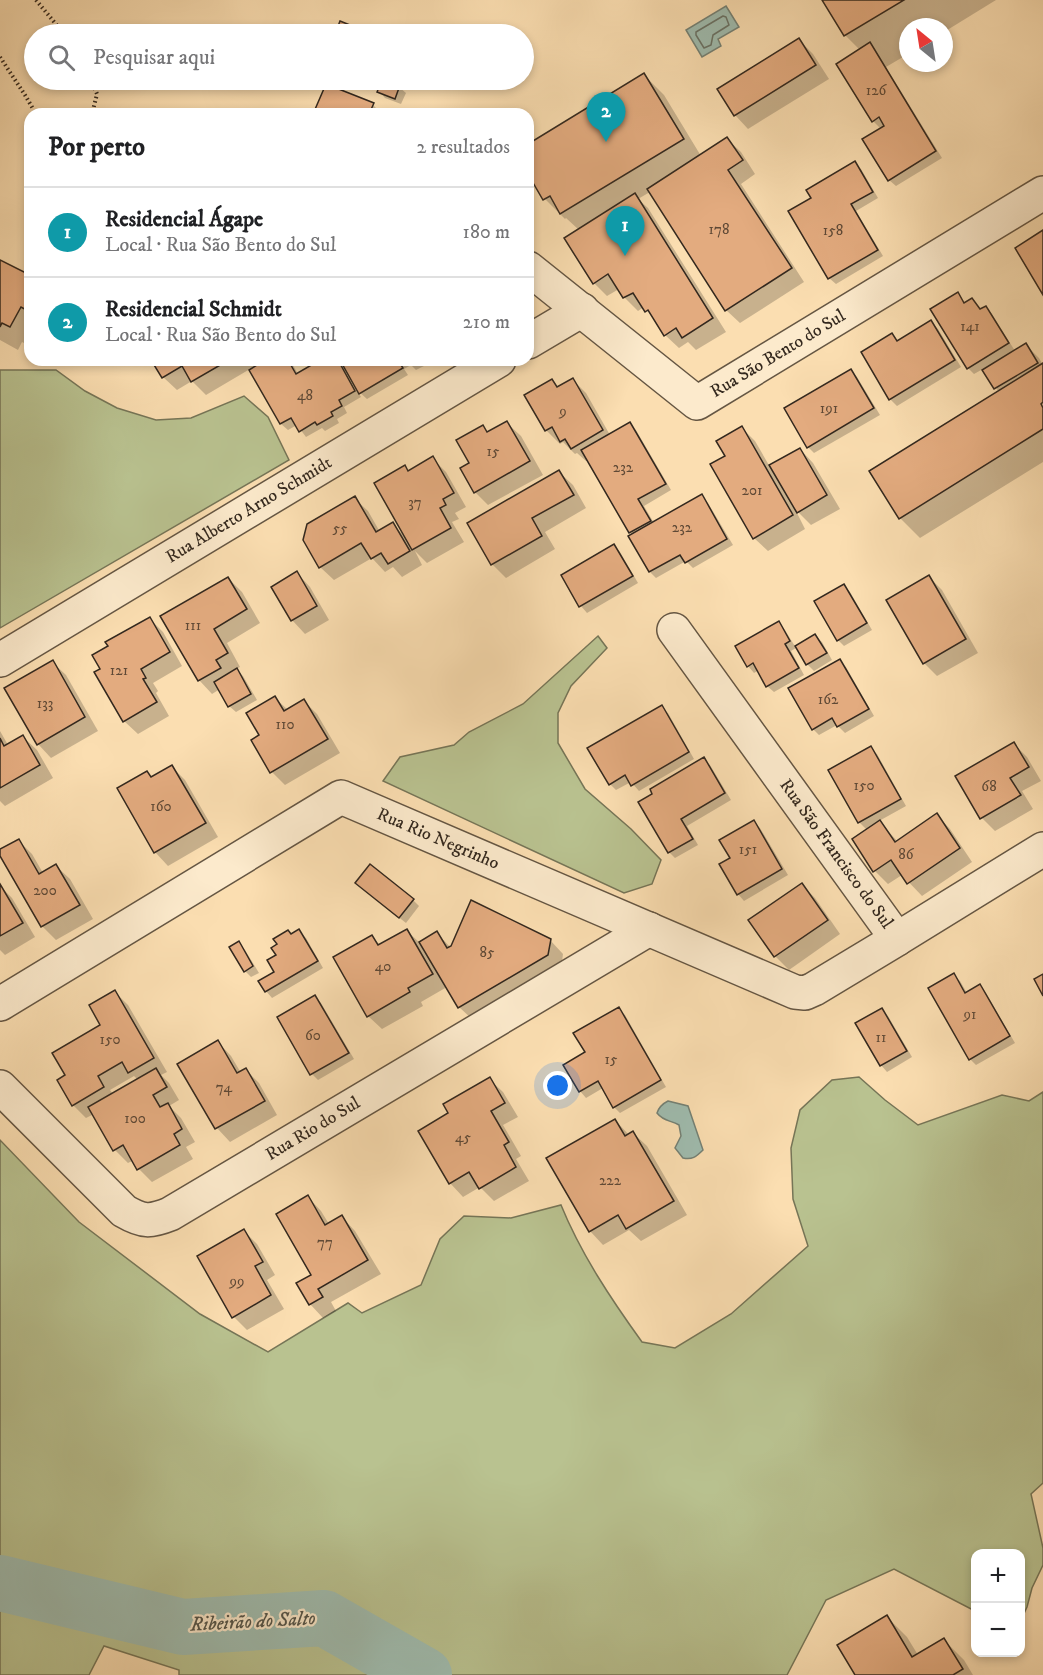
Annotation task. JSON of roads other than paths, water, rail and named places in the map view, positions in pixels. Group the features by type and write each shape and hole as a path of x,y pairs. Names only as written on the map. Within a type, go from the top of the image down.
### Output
{"street":[{"name":"Rua São Bento do Sul","path":"534,273 698,403 1043,193"},
{"path":"534,338 582,310"},
{"name":"Rua Alberto Arno Schmidt","path":"0,660 489,366"},
{"name":"Rua São Francisco do Sul","path":"674,630 897,939 1043,849"},
{"name":"Rua Rio Negrinho","path":"0,1004 341,797 795,992 805,993 814,989 897,939"},
{"name":"Rua Rio do Sul","path":"0,1087 124,1211 139,1220 156,1220 170,1214 649,929"}],"water":[{"path":"726,6 739,27 718,39 721,46 702,57 686,30"},
{"path":"668,1101 688,1106 703,1150 694,1157 683,1158 675,1148 681,1136 679,1125 657,1113"}],"waterway":[{"name":"Ribeirão do Salto","path":"0,1583 183,1627 324,1618 424,1675"}],"place":[{"name":"Residencial Schmidt","path":"606,142"},
{"name":"Residencial Ágape","path":"625,256"}]}
